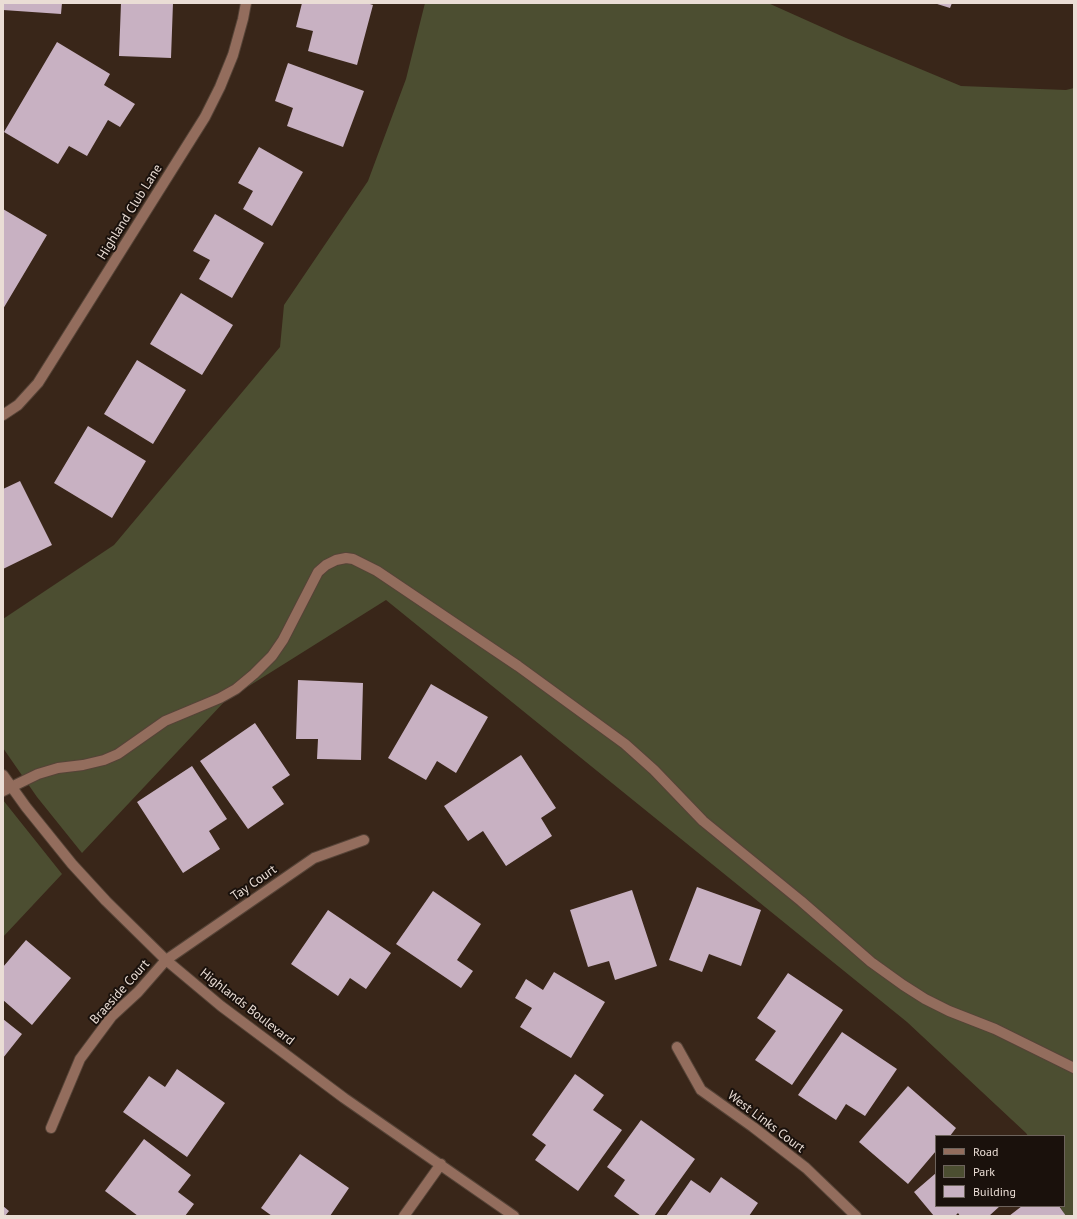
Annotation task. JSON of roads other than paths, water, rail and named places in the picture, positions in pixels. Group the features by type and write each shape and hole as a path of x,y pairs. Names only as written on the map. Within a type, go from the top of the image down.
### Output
{"street":[{"name":"Highland Club Lane","path":"3,415 18,405 38,383 205,116 220,87 233,55 243,20 246,3"},
{"path":"7,789 38,774 58,768 83,765 104,760 118,754 164,721 220,698 236,689 272,656 283,640 318,572 326,565 336,560 346,558 353,559 377,572 518,666 625,744 654,770 703,821 801,901 871,962 902,985 949,1011 995,1029 1074,1068"},
{"name":"Highlands Boulevard","path":"3,775 7,789 26,807 72,864 106,901 166,960 221,1006 344,1098 514,1216"},
{"name":"Tay Court","path":"166,960 314,858 364,840"},
{"name":"Braeside Court","path":"51,1128 80,1060 112,1016 138,992 166,960"},
{"name":"West Links Court","path":"677,1048 701,1090 753,1127 806,1168 850,1214"},
{"path":"404,1216 441,1164"}]}
